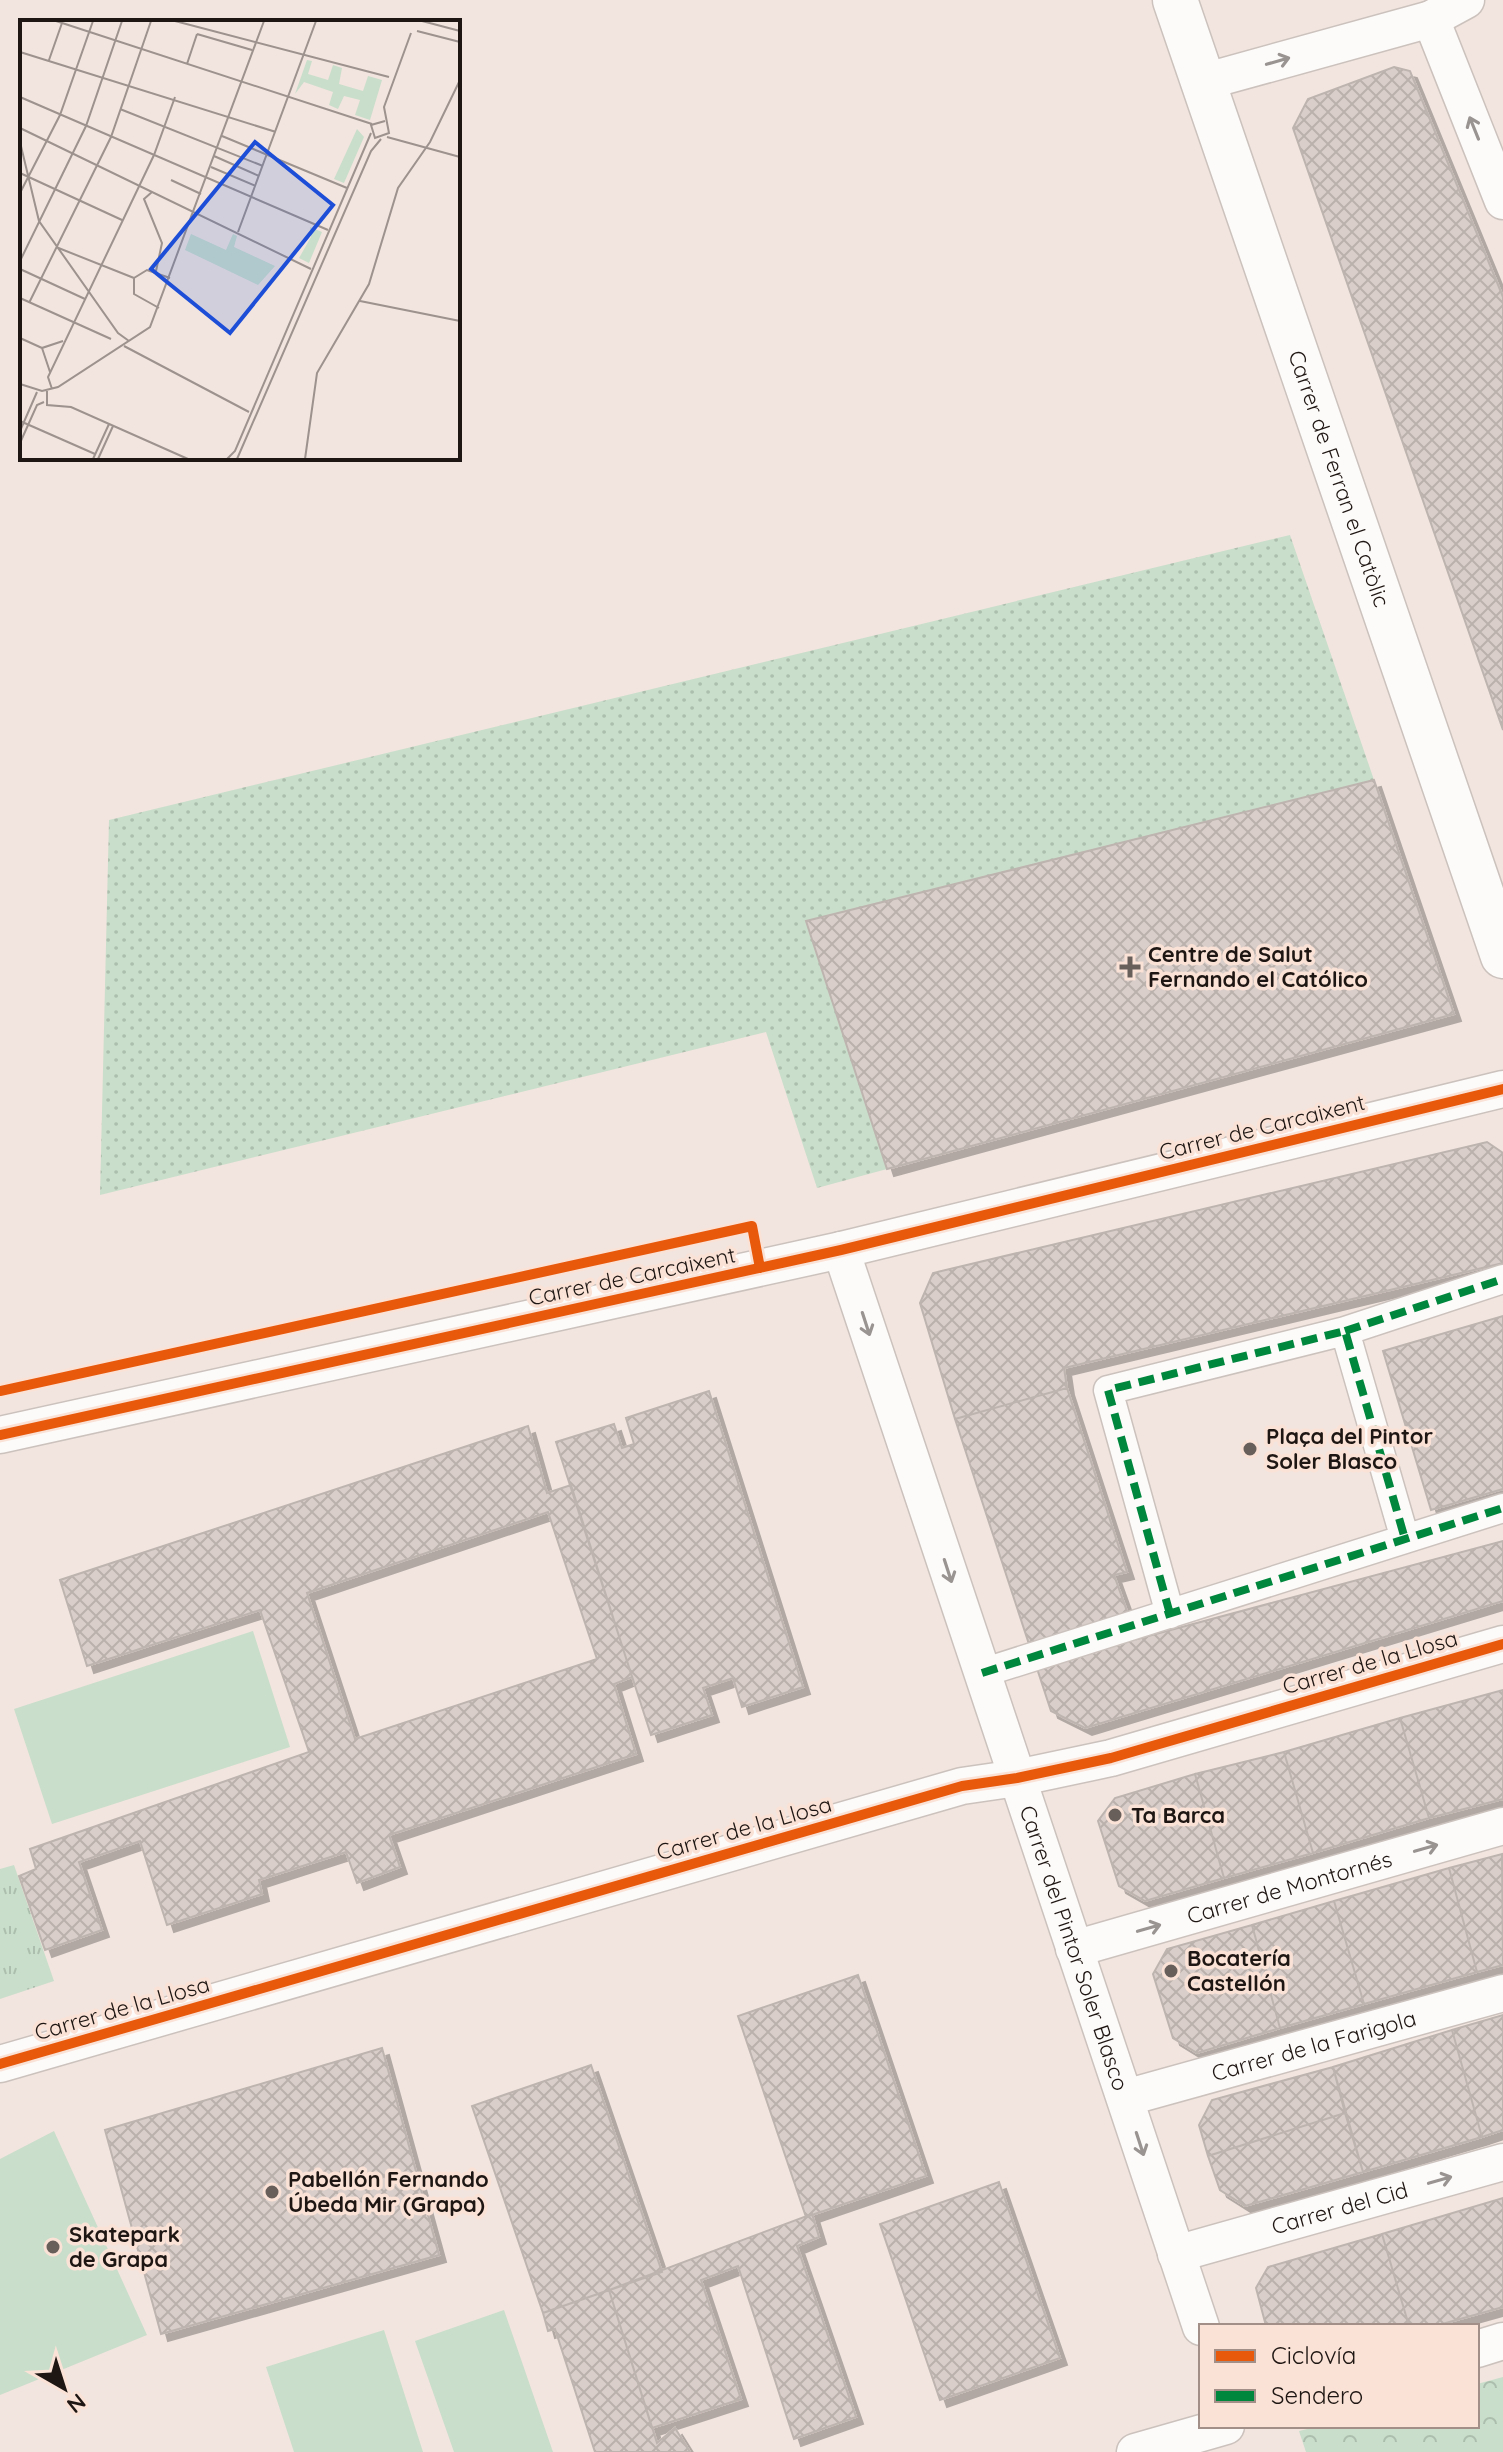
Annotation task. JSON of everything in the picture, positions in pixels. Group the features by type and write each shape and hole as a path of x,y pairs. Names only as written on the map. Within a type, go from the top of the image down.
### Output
{"street":[{"name":"Carrer de Ferran el Catòlic","path":"1175,0 1503,956"},
{"path":"1203,82 1431,19 1466,0"},
{"path":"1431,19 1503,201"},
{"name":"Carrer de Carcaixent","path":"0,1435 841,1250 1503,1089"},
{"name":"Carrer del Pintor Soler Blasco","path":"841,1250 1200,2324"},
{"path":"1170,1614 1108,1390 1345,1331 1503,1279"},
{"path":"1345,1331 1405,1539"},
{"path":"982,1673 1503,1508"},
{"name":"Carrer de la Llosa","path":"0,2064 962,1786 1111,1758 1503,1644"},
{"name":"Carrer de Montornés","path":"1074,1949 1503,1826"},
{"name":"Carrer de la Farigola","path":"1125,2098 1503,1993"},
{"name":"Carrer del Cid","path":"1176,2254 1503,2162"},
{"path":"1479,2348 1503,2341"},
{"path":"1135,2452 1219,2428"},
{"path":"1235,2428 1243,2452"}],"green space":[{"path":"1290,535 1374,780 807,921 887,1169 817,1188 766,1032 100,1195 109,820"},
{"path":"253,1631 290,1747 52,1824 14,1709"},
{"path":"14,1865 54,1981 0,1999 0,1869"},
{"name":"Skatepark de Grapa","path":"54,2131 147,2335 0,2395 0,2159"},
{"path":"504,2310 553,2452 454,2452 415,2341"},
{"path":"384,2330 423,2452 294,2452 266,2367"},
{"path":"1503,2377 1503,2452 1306,2452 1299,2431 1312,2428 1479,2428 1479,2383"}],"building":[{"path":"1394,67 1410,71 1503,297 1503,730 1293,128 1308,99"},
{"name":"Centre de Salut Fernando el Católico","path":"1374,780 1454,1014 887,1169 806,921"},
{"path":"1487,1142 1503,1153 1503,1263 1064,1368 1067,1388 955,1419 920,1303 933,1273"},
{"path":"1503,1316 1503,1489 1431,1510 1383,1351"},
{"path":"1067,1388 1127,1572 1114,1575 1137,1639 1503,1541 1503,1601 1085,1728 1051,1711 955,1419"},
{"path":"709,1391 803,1687 742,1707 733,1678 703,1688 712,1715 651,1735 556,1442 614,1424 622,1448 634,1444 626,1418"},
{"path":"528,1426 547,1493 571,1485 632,1677 614,1684 636,1754 389,1835 400,1867 357,1883 346,1852 259,1880 262,1894 167,1925 140,1841 79,1862 102,1930 45,1950 19,1876 36,1869 30,1849 309,1752 260,1610 87,1666 60,1580","holes":["548,1512 597,1659 355,1739 307,1593"]},
{"path":"1503,1690 1503,1799 1429,1818 1400,1718"},
{"path":"1400,1718 1429,1818 1313,1853 1284,1752"},
{"path":"1284,1752 1313,1853 1224,1878 1195,1774"},
{"path":"1195,1774 1224,1878 1145,1901 1119,1886 1098,1821 1115,1798"},
{"path":"1502,1854 1503,1965 1477,1972 1449,1868"},
{"path":"1449,1868 1477,1972 1364,2004 1334,1901"},
{"path":"1334,1901 1364,2004 1280,2028 1252,1925"},
{"path":"1252,1925 1280,2028 1197,2053 1173,2038 1153,1974 1167,1949"},
{"path":"858,1975 926,2176 806,2217 738,2016"},
{"path":"1503,2015 1503,2130 1482,2137 1452,2030"},
{"path":"1452,2030 1482,2137 1363,2172 1333,2067"},
{"name":"Pabellón Fernando Úbeda Mir (Grapa)","path":"382,2048 439,2255 161,2334 105,2130"},
{"path":"591,2065 662,2272 543,2313 472,2106"},
{"path":"1333,2067 1345,2113 1208,2156 1199,2125 1212,2100"},
{"path":"1345,2113 1363,2172 1245,2206 1220,2190 1208,2156"},
{"path":"999,2182 1060,2358 940,2400 880,2224"},
{"path":"1503,2198 1503,2307 1442,2324 1408,2324 1382,2234"},
{"path":"812,2214 819,2237 797,2246 856,2417 794,2439 738,2266 701,2280 741,2399 652,2428 609,2290"},
{"path":"1382,2234 1408,2324 1265,2324 1256,2288 1268,2267"},
{"path":"609,2290 657,2443 675,2428 690,2452 595,2452 555,2329 548,2331 543,2313"}],"marked path":[{"path":"1345,1331 1503,1279"},
{"path":"1170,1614 1108,1390 1345,1331 1405,1539"},
{"path":"982,1673 1503,1508"}],"cycle path":[{"path":"0,1435 841,1250 1503,1089"},
{"path":"0,1391 752,1226 760,1268"},
{"path":"0,2064 962,1786 1111,1758 1503,1644"}],"place":[{"name":"Centre de Salut Fernando el Católico","path":"1130,967"},
{"name":"Plaça del Pintor Soler Blasco","path":"1250,1449"},
{"name":"Ta Barca","path":"1115,1815"},
{"name":"Bocatería Castellón","path":"1171,1971"},
{"name":"Pabellón Fernando Úbeda Mir (Grapa)","path":"272,2192"},
{"name":"Skatepark de Grapa","path":"53,2247"}]}
